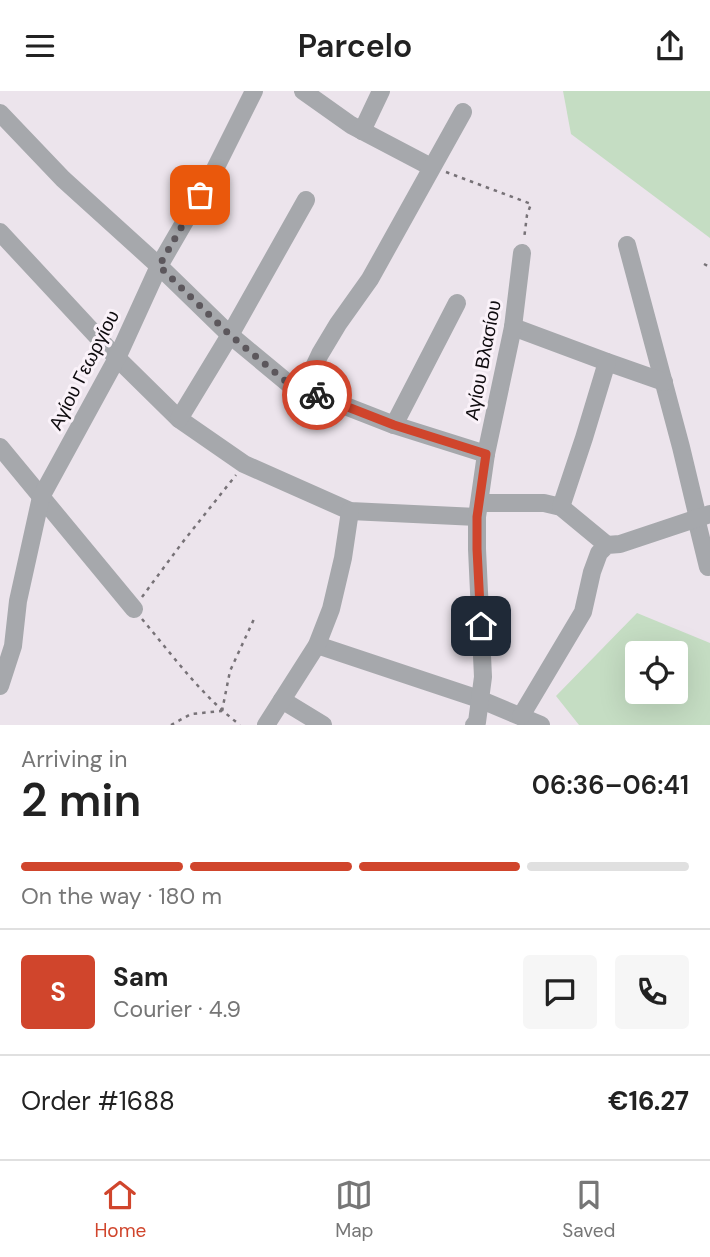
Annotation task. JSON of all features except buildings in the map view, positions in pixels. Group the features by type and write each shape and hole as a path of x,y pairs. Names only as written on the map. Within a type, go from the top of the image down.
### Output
{"street":[{"name":"Αγίου Γεωργίου","path":"0,686 13,646 18,601 41,497 117,358 159,266 214,171 254,91"},
{"path":"303,91 362,131 431,167"},
{"path":"362,131 381,91"},
{"path":"303,390 320,354 370,279 463,112"},
{"path":"0,113 63,179 230,335 289,384 394,425 486,454"},
{"path":"179,419 306,200"},
{"path":"0,232 117,358 179,419 244,464 350,511 478,510 544,503 561,507 607,545"},
{"path":"627,245 701,517 708,567"},
{"name":"Αγίου Βλασίου","path":"474,725 477,722 483,677 477,549 478,510 486,454 513,327 522,253"},
{"path":"394,425 457,303"},
{"path":"513,327 664,381"},
{"path":"561,507 607,362"},
{"path":"0,447 134,609"},
{"path":"266,725 317,645 331,609 344,558 350,511"},
{"path":"521,716 583,612 599,553 607,545 620,544 701,517"},
{"path":"317,645 480,699 541,725"},
{"path":"282,700 323,725"}],"path":[{"path":"431,167 531,204 522,253"},
{"path":"704,264 710,267"},
{"path":"240,725 222,711 183,669 134,609 244,464"},
{"path":"222,711 230,671 254,619"},
{"path":"171,725 191,714 222,711"}],"green space":[{"path":"563,91 710,91 710,238 571,134"},
{"path":"637,613 710,643 710,725 579,725 556,696"}],"way so far":[{"path":"200,195 159,266 230,335 289,384 317,395"}],"route":[{"path":"317,395 394,425 486,454 477,517 481,626"}]}
